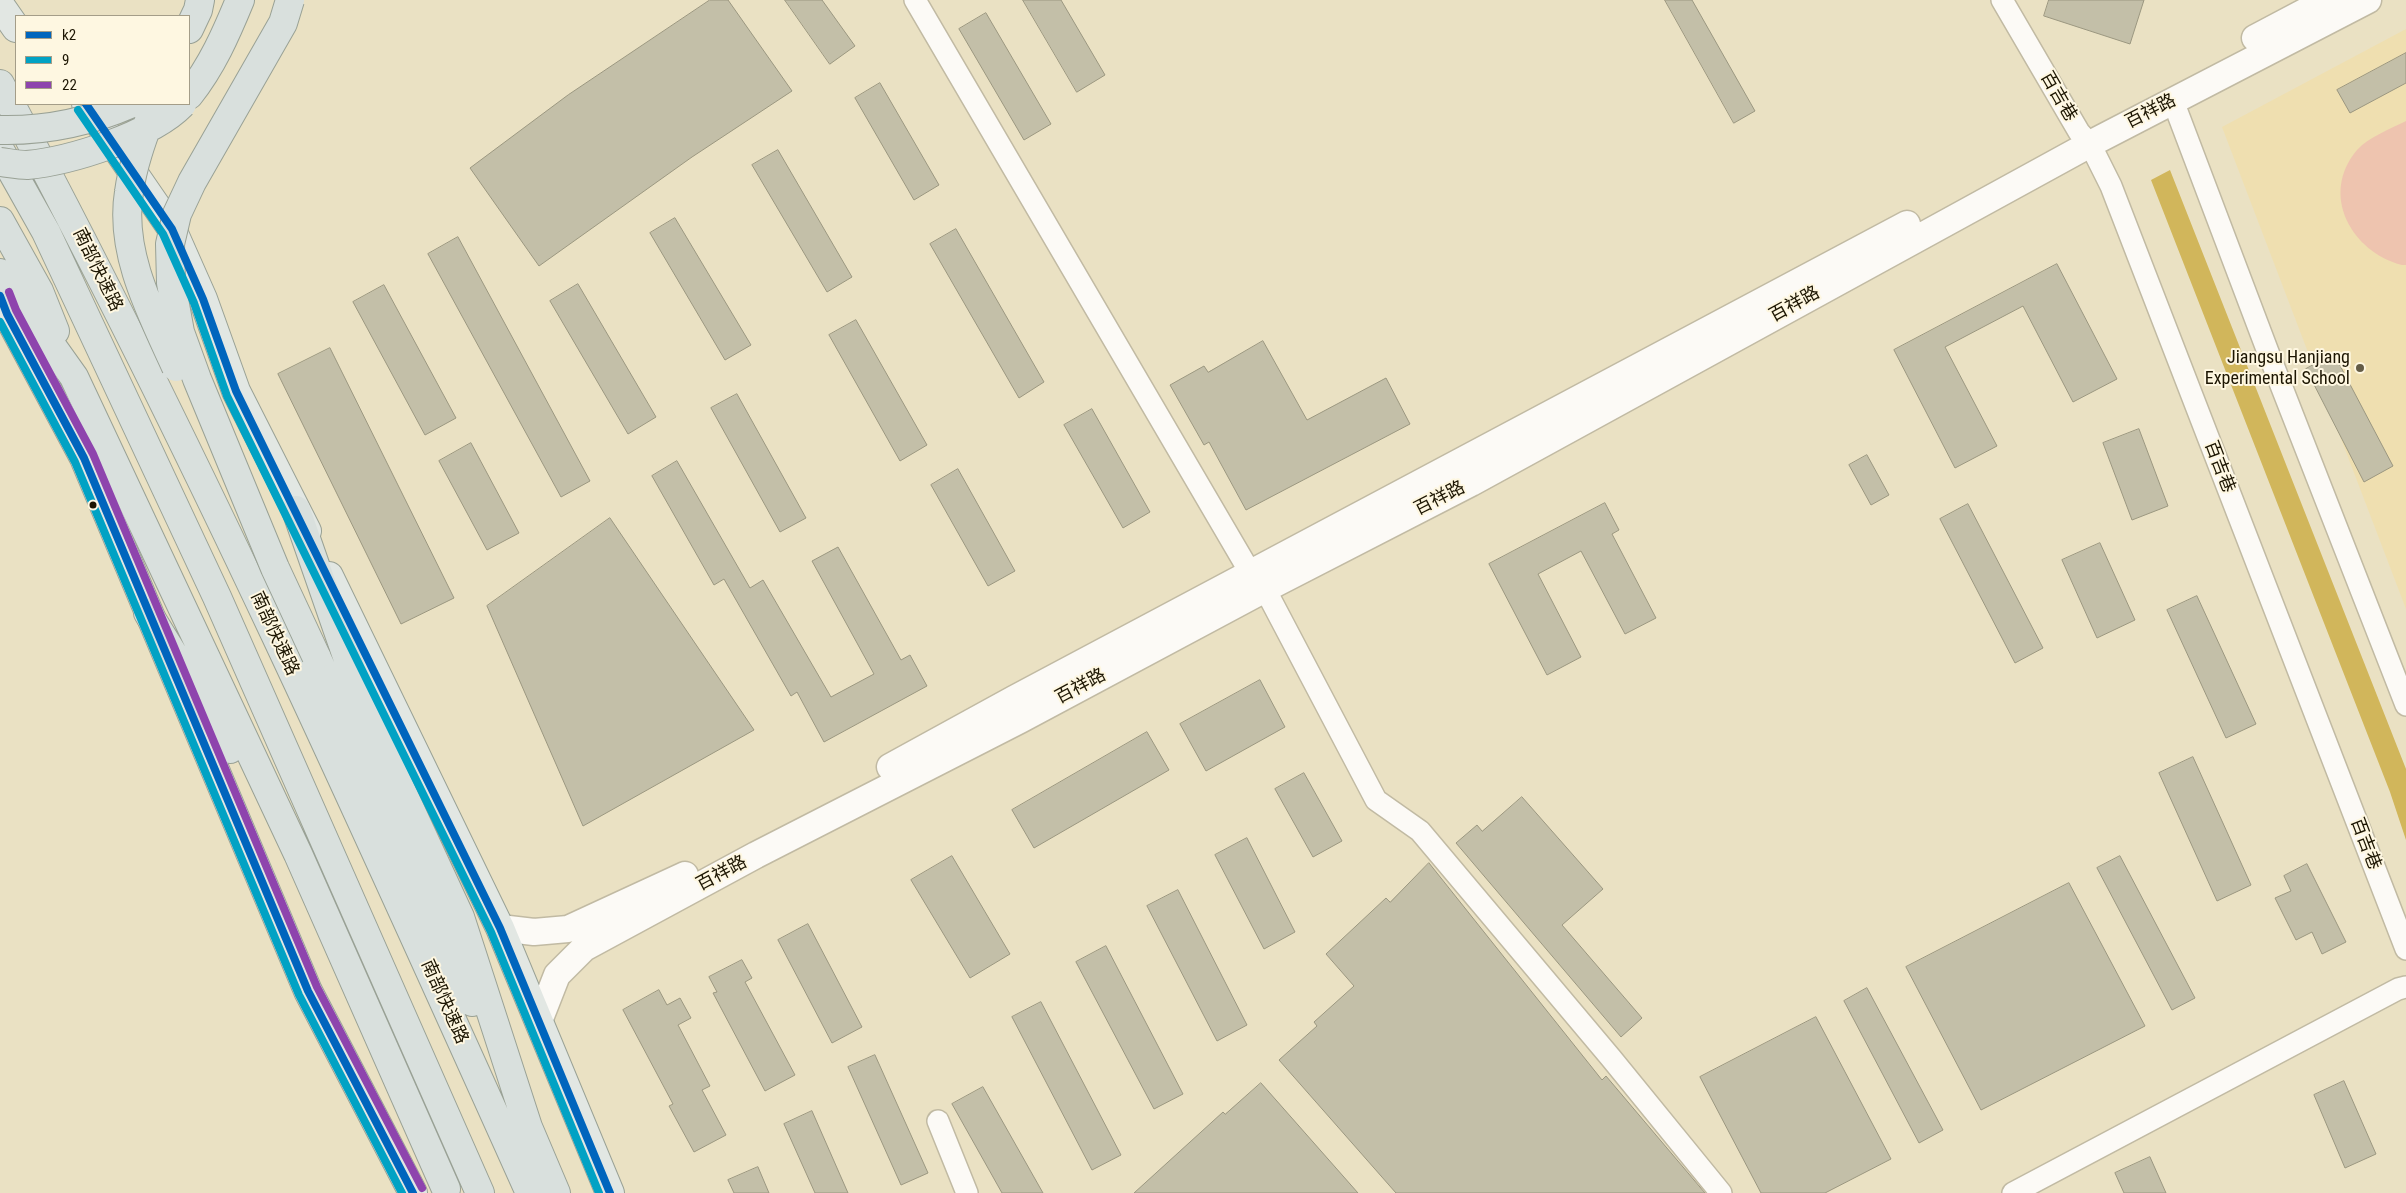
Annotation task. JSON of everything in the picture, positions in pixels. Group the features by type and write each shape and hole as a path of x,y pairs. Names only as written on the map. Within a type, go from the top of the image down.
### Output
{"highway":[{"path":"190,27 198,10 200,0"},
{"path":"190,64 228,18 238,0"},
{"path":"190,94 201,80 220,48 238,0"},
{"path":"275,568 180,332 172,282 170,244 177,214 192,182 283,23 290,0"},
{"name":"南部快速路","path":"0,84 67,208 252,585 365,826 530,1193"},
{"path":"0,130 56,127 102,116 128,105"},
{"path":"155,105 129,193 129,236 137,273 147,302 179,376 275,568 316,656 528,1126 556,1193"},
{"path":"0,162 26,165 79,154 130,136 154,124 181,105"},
{"name":"南部快速路","path":"0,150 46,232 217,597 480,1193"},
{"path":"0,221 39,291 74,376 298,854 447,1191"},
{"path":"0,273 74,376"},
{"path":"296,510 369,720 460,917 528,1126"},
{"path":"148,613 222,732 350,1004 447,1191"}],"main road":[{"path":"0,5 15,27"},
{"path":"87,105 172,229 203,299 236,391 500,928 610,1193"},
{"path":"0,296 7,314 84,458 308,991 413,1193"}],"street":[{"path":"915,0 1258,581 1376,800 1420,831 1611,1058 1721,1193"},
{"name":"百吉巷","path":"2002,0 2111,186 2406,949"},
{"name":"百祥路","path":"500,928 534,932 568,929 738,850 1014,699 1258,581 1471,483 2327,0"},
{"name":"百祥路","path":"2084,138 2173,101 2368,0"},
{"path":"2173,101 2268,352 2406,704"},
{"name":"百祥路","path":"539,1021 557,975 584,948 756,855 1020,720 1258,581"},
{"path":"2013,1193 2398,989 2406,988"},
{"path":"938,1121 967,1193"}],"shaded area":[{"name":"Jiangsu Hanjiang Experimental School","path":"2406,29 2406,609 2222,127"},
{"path":"2406,121 2406,265 2402,265 2384,258 2369,248 2356,235 2346,220 2341,203 2341,185 2346,167 2362,145"},
{"path":"2170,170 2406,769 2406,840 2390,792 2151,180"}],"building":[{"path":"710,0 728,0 792,91 692,157 539,266 470,168 568,95"},
{"path":"785,0 822,0 855,46 830,64"},
{"path":"1023,0 1061,0 1105,75 1077,92"},
{"path":"1665,0 1692,0 1755,111 1734,123"},
{"path":"2049,0 2144,0 2130,44 2044,16"},
{"path":"986,13 1051,124 1024,140 959,29"},
{"path":"2406,53 2406,83 2350,113 2337,90"},
{"path":"880,83 939,185 914,200 855,98"},
{"path":"778,150 852,277 827,292 752,165"},
{"path":"675,218 751,345 725,360 650,233"},
{"path":"956,229 1044,382 1019,398 930,244"},
{"path":"458,237 590,481 561,497 428,254"},
{"path":"2057,264 2117,379 2073,402 2023,306 1945,347 1997,446 1955,468 1894,350"},
{"path":"578,284 656,417 628,434 550,301"},
{"path":"384,285 456,418 425,435 353,302"},
{"path":"856,320 927,445 900,461 829,335"},
{"path":"1263,341 1307,420 1386,378 1410,424 1246,510 1209,442 1204,445 1170,385 1204,366 1208,372"},
{"path":"330,348 454,598 401,624 278,374"},
{"path":"2334,354 2393,466 2364,482 2306,369"},
{"path":"737,394 806,518 780,532 711,408"},
{"path":"1092,409 1150,512 1123,528 1064,425"},
{"path":"2139,429 2168,506 2132,520 2103,443"},
{"path":"471,443 519,533 487,550 439,461"},
{"path":"1867,455 1889,495 1871,505 1849,465"},
{"path":"677,461 750,588 763,580 831,697 874,674 812,561 838,547 901,660 910,655 927,686 824,742 797,692 791,696 724,579 714,585 652,476"},
{"path":"958,469 1015,571 988,586 931,485"},
{"path":"1605,503 1619,530 1612,534 1656,618 1625,634 1581,551 1538,574 1581,657 1547,675 1489,564"},
{"path":"1968,504 2043,648 2015,663 1940,519"},
{"path":"610,518 754,730 583,826 487,606"},
{"path":"2100,543 2135,620 2097,638 2062,560"},
{"path":"2197,596 2256,724 2226,738 2167,610"},
{"path":"1260,680 1285,727 1206,771 1180,724"},
{"path":"1147,732 1169,770 1034,848 1012,810"},
{"path":"2193,757 2251,885 2217,901 2159,773"},
{"path":"1304,773 1342,841 1313,857 1275,789"},
{"path":"1522,797 1603,889 1562,925 1642,1018 1621,1037 1456,843 1477,825 1482,831"},
{"path":"1247,838 1295,932 1264,949 1215,855"},
{"path":"952,856 1010,954 970,978 911,880"},
{"path":"2120,856 2195,998 2172,1010 2097,868"},
{"path":"1429,863 1602,1080 1606,1076 1705,1193 1396,1193 1279,1060 1317,1026 1314,1022 1354,986 1326,954 1386,898 1390,902"},
{"path":"2307,864 2346,942 2322,954 2312,932 2296,940 2275,898 2291,891 2284,876"},
{"path":"2069,883 2145,1026 1981,1110 1906,967"},
{"path":"1178,890 1247,1025 1217,1041 1147,906"},
{"path":"808,924 862,1027 832,1043 778,940"},
{"path":"1106,946 1183,1094 1154,1109 1076,962"},
{"path":"742,960 752,978 745,982 795,1075 765,1091 713,993 717,992 709,977"},
{"path":"1867,988 1943,1130 1919,1143 1844,1001"},
{"path":"659,990 667,1005 680,998 691,1018 678,1025 710,1086 702,1090 726,1135 694,1152 669,1106 673,1104 623,1010"},
{"path":"1041,1002 1121,1155 1092,1170 1012,1017"},
{"path":"1816,1017 1891,1159 1825,1193 1761,1193 1700,1077"},
{"path":"875,1055 928,1173 901,1185 848,1067"},
{"path":"2344,1081 2376,1154 2345,1168 2314,1095"},
{"path":"1261,1083 1358,1193 1134,1193 1223,1112 1225,1114"},
{"path":"983,1087 1043,1193 1002,1193 952,1104"},
{"path":"812,1111 848,1193 815,1193 784,1124"},
{"path":"2150,1157 2166,1193 2124,1193 2115,1173"},
{"path":"758,1167 769,1193 734,1193 728,1180"}],"transit line":[{"name":"k2","path":"87,105 172,229 203,299 236,391 500,928 610,1193"},
{"name":"9","path":"78,110 163,234 194,303 227,396 491,932 599,1193"},
{"name":"22","path":"9,292 16,310 93,454 317,987 422,1188"},
{"name":"k2","path":"0,296 7,314 84,458 308,991 413,1193"},
{"name":"9","path":"0,322 75,462 299,995 402,1193"}],"place":[{"name":"Jiangsu Hanjiang Experimental School","path":"2360,368"}]}
